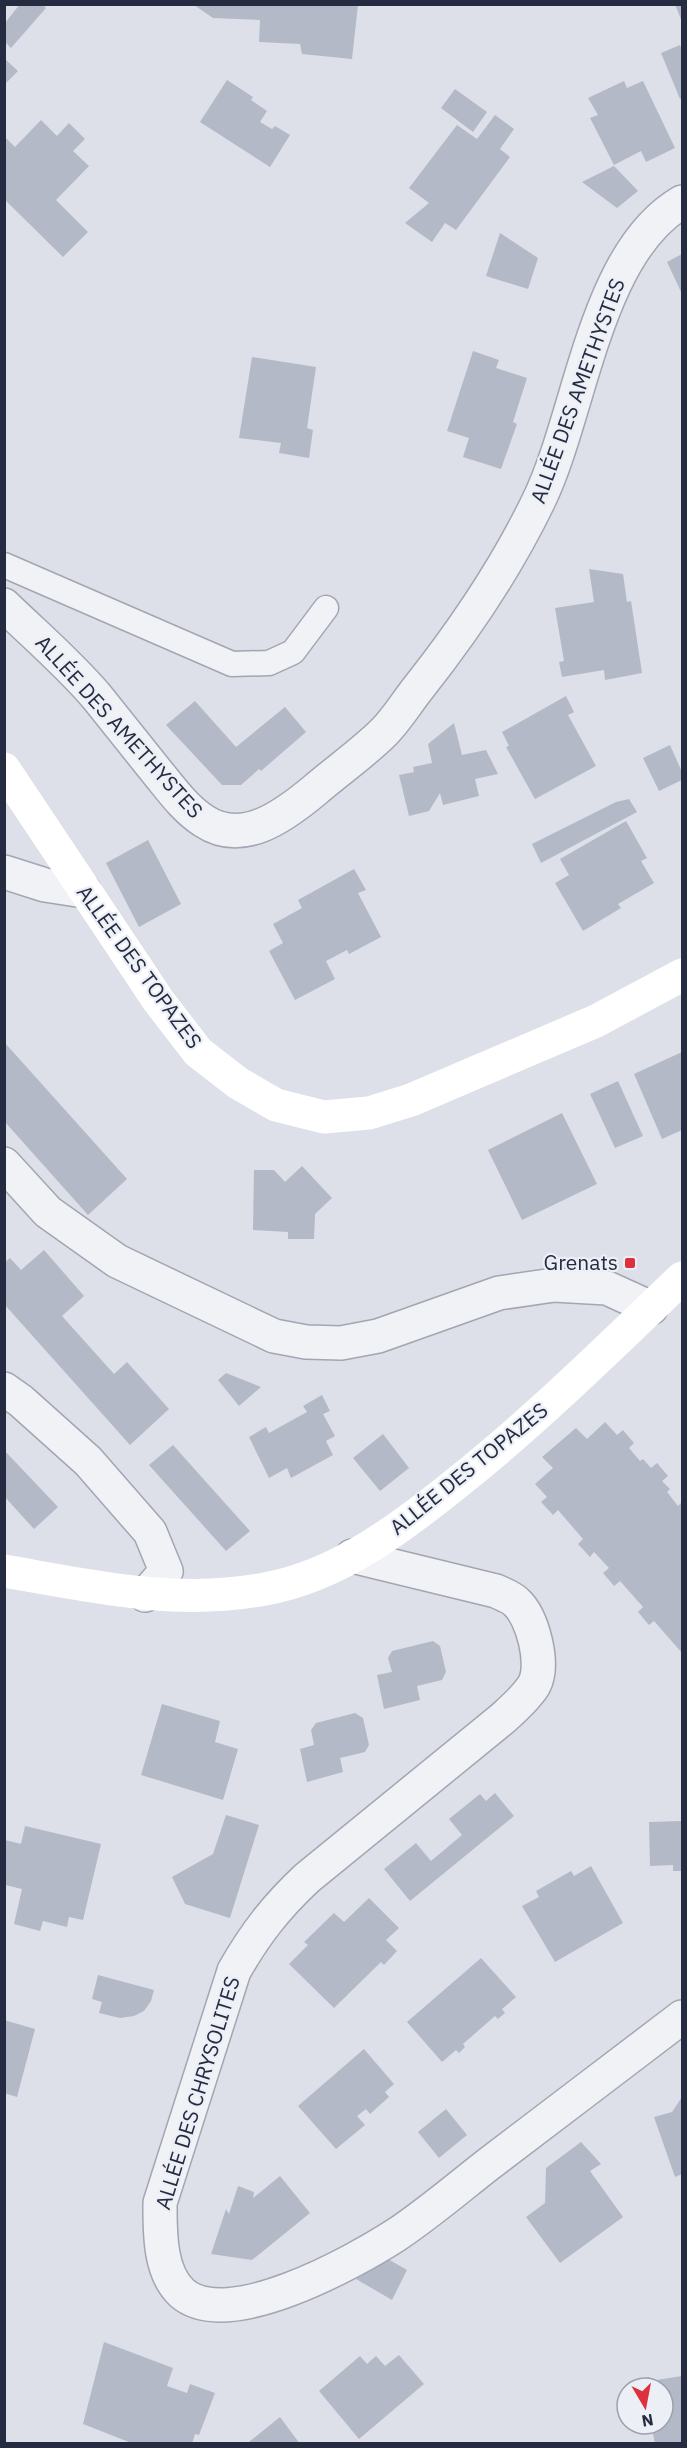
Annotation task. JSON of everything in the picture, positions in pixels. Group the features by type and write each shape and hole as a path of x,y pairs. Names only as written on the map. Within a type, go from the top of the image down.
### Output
{"main road":[{"name":"ALLÉE DES TOPAZES","path":"4,769 158,1000 198,1052 238,1083 276,1105 324,1117 369,1113 411,1100 596,1021 682,975"},
{"name":"ALLÉE DES TOPAZES","path":"4,1571 145,1595 217,1595 266,1589 304,1579 352,1556 407,1523 515,1436 682,1278"}],"street":[{"name":"ALLÉE DES AMETHYSTES","path":"4,605 94,694 176,795 204,821 220,828 236,831 252,829 293,808 384,732 444,655 510,555 539,500 562,444 603,312 620,275 640,241 668,210 682,202"},
{"path":"4,872 45,885 84,891"},
{"path":"4,1164 48,1212 117,1261 274,1336 306,1342 340,1342 378,1336 499,1293 554,1284 607,1288 651,1308"},
{"path":"4,1389 21,1401 87,1461 150,1532 166,1571 145,1595"},
{"name":"ALLÉE DES CHRYSOLITES","path":"352,1556 496,1591 516,1602 528,1619 535,1638 539,1660 535,1683 502,1719 307,1878 278,1905 248,1945 234,1971 160,2203 160,2240 170,2274 183,2294 209,2306 236,2306 263,2300 332,2270 396,2235 682,2017"}],"lane":[{"path":"4,565 232,664 269,663 293,652 326,608"}],"building":[{"path":"20,4 42,4 46,8 11,48 5,42 5,23"},
{"path":"675,4 682,4 682,22"},
{"path":"194,5 358,5 352,59 302,54 300,44 259,42 260,20 213,18"},
{"path":"680,45 682,50 682,98 680,99 661,53"},
{"path":"6,60 18,71 4,85 4,61"},
{"path":"227,80 253,97 251,100 267,111 260,122 272,129 275,126 290,135 270,167 200,122"},
{"path":"624,81 627,88 643,81 675,148 646,162 641,151 614,165 590,118 598,115 588,98"},
{"path":"455,89 487,112 473,132 441,108"},
{"path":"495,115 514,129 500,149 510,157 456,230 445,223 432,242 405,223 429,203 409,188 457,125 477,139"},
{"path":"41,120 57,136 69,123 85,139 73,151 89,166 56,200 88,232 63,257 4,199 4,136 15,147"},
{"path":"614,166 638,191 617,208 582,182"},
{"path":"500,233 538,258 528,289 486,276"},
{"path":"682,254 682,294 667,262"},
{"path":"473,351 499,360 496,368 527,378 513,422 517,424 501,469 463,457 469,438 447,431"},
{"path":"252,357 316,367 307,428 313,430 309,458 279,453 281,443 239,438"},
{"path":"589,569 623,574 627,602 631,601 642,673 605,680 604,670 562,677 559,662 564,661 555,608 594,602"},
{"path":"566,696 574,712 568,715 596,766 535,799 506,747 509,746 502,732"},
{"path":"195,701 236,747 285,707 306,732 241,785 222,785 166,725"},
{"path":"454,723 462,755 486,750 498,774 475,779 479,796 443,805 440,793 429,811 409,816 399,775 414,772 413,767 432,763 428,744"},
{"path":"670,745 682,772 682,780 659,791 643,758"},
{"path":"629,799 637,812 541,863 532,844 616,802"},
{"path":"626,821 647,858 641,861 654,883 618,904 621,908 583,931 555,883 569,875 560,859"},
{"path":"148,840 181,904 139,927 106,863"},
{"path":"354,869 366,890 358,893 381,937 349,954 347,950 326,961 335,979 295,1000 269,951 283,943 273,924 302,908 298,900"},
{"path":"5,1043 127,1179 88,1215 5,1122"},
{"path":"682,1052 682,1130 662,1139 634,1074"},
{"path":"618,1081 643,1136 615,1148 590,1094"},
{"path":"562,1113 597,1184 522,1220 488,1150"},
{"path":"302,1166 332,1198 315,1214 314,1239 288,1239 288,1232 253,1230 254,1170 274,1170 285,1182"},
{"path":"44,1250 84,1296 62,1316 114,1374 127,1362 169,1409 130,1445 5,1305 5,1262 10,1258 21,1270"},
{"path":"226,1373 261,1387 239,1406 218,1380"},
{"path":"322,1395 330,1411 323,1414 335,1436 326,1441 333,1455 291,1478 287,1468 269,1478 249,1437 266,1427 269,1433 307,1412 303,1406"},
{"path":"605,1422 617,1435 623,1430 634,1443 629,1448 640,1461 643,1459 651,1468 657,1463 668,1476 662,1481 670,1489 667,1492 678,1506 682,1502 682,1653 654,1621 649,1625 638,1612 643,1607 620,1581 614,1586 603,1573 609,1568 594,1552 590,1557 578,1544 583,1539 558,1510 553,1515 541,1502 547,1497 535,1484 553,1468 542,1457 576,1428 587,1439"},
{"path":"383,1434 409,1468 380,1491 353,1458"},
{"path":"173,1445 250,1531 226,1551 149,1465"},
{"path":"4,1450 58,1507 34,1529 4,1496"},
{"path":"433,1641 440,1646 446,1672 442,1680 417,1686 420,1700 384,1709 377,1675 392,1672 388,1658 392,1651"},
{"path":"162,1704 220,1721 215,1742 238,1749 223,1800 141,1775"},
{"path":"355,1713 363,1718 369,1745 365,1752 340,1758 343,1772 307,1782 300,1749 314,1745 311,1730 316,1723"},
{"path":"495,1793 514,1816 410,1901 384,1869 416,1843 431,1861 462,1835 449,1819 480,1794 486,1801"},
{"path":"226,1815 259,1825 230,1918 185,1904 172,1877 213,1854"},
{"path":"682,1821 682,1871 673,1871 673,1865 650,1866 649,1822"},
{"path":"25,1826 101,1844 83,1920 69,1917 67,1927 43,1921 40,1931 14,1924 22,1889 5,1885 5,1840 21,1844"},
{"path":"591,1866 623,1923 555,1962 522,1906 539,1897 536,1891 571,1871 574,1876"},
{"path":"369,1898 399,1928 386,1940 397,1951 384,1965 381,1962 334,2008 289,1964 308,1945 304,1942 334,1913 344,1922"},
{"path":"481,1958 516,1997 502,2009 505,2013 498,2019 495,2016 463,2044 465,2047 459,2053 456,2050 442,2062 407,2022"},
{"path":"98,1975 154,1990 151,2001 144,2011 134,2016 120,2018 99,2013 102,2002 92,1999"},
{"path":"4,2020 35,2029 17,2097 4,2093"},
{"path":"364,2049 394,2084 385,2092 389,2097 370,2114 366,2109 357,2116 365,2125 336,2149 298,2106"},
{"path":"682,2097 682,2174 675,2177 654,2117 672,2112"},
{"path":"446,2109 467,2135 439,2158 418,2132"},
{"path":"581,2142 601,2164 590,2171 623,2217 560,2263 526,2217 545,2203 546,2168"},
{"path":"280,2176 310,2213 252,2260 211,2254 226,2209 229,2214 238,2186 254,2192 253,2198"},
{"path":"388,2259 407,2270 392,2300 356,2279"},
{"path":"104,2342 173,2368 167,2386 187,2393 190,2384 215,2393 199,2435 195,2434 192,2444 134,2444 83,2424"},
{"path":"399,2355 424,2384 359,2439 319,2391 360,2356 367,2364 376,2356 385,2366"},
{"path":"682,2376 682,2444 655,2444 653,2436 675,2436 675,2377"},
{"path":"280,2417 300,2444 250,2444 249,2442"}],"place":[{"name":"Grenats","path":"630,1263"}]}
